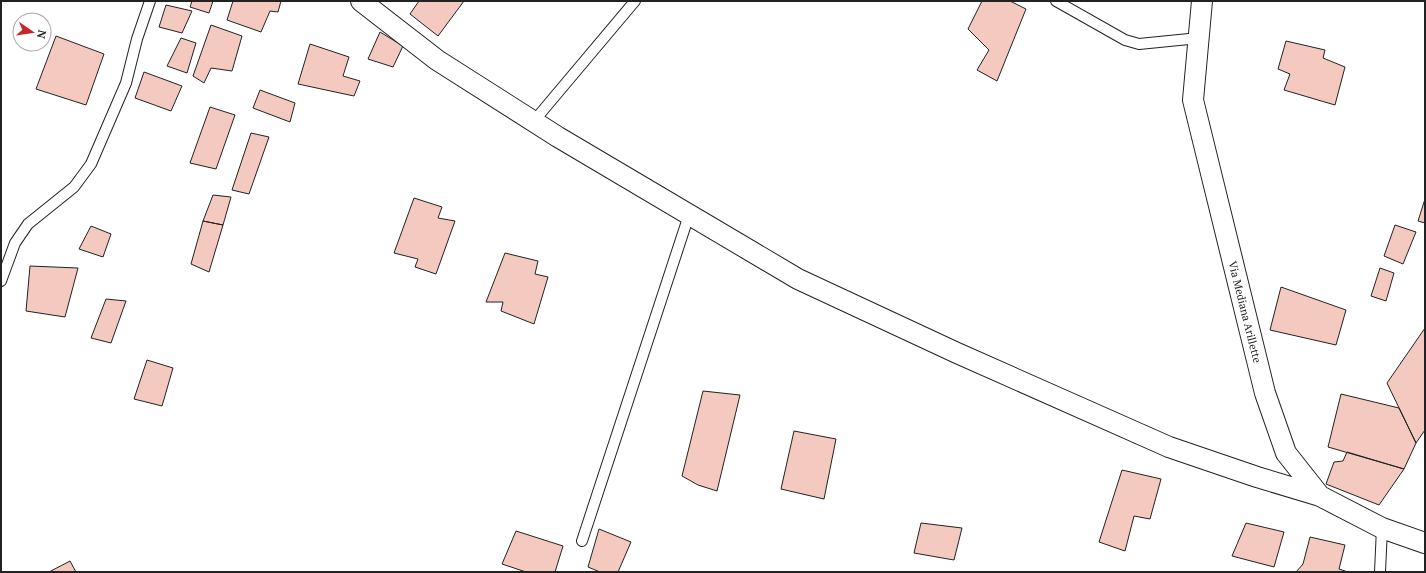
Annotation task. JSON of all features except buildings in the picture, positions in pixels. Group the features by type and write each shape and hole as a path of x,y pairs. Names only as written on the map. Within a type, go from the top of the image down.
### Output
{"street":[{"path":"361,1 437,60 534,121 798,279 1169,447 1257,477 1320,496"},
{"name":"Via Mediana Arillette","path":"1202,1 1193,100 1265,393 1286,453 1320,496 1382,528 1425,543"}],"lane":[{"path":"1,281 15,243 28,224 74,187 91,164 126,83 136,38 150,1"},
{"path":"534,121 635,1"},
{"path":"1056,1 1125,40 1139,44 1199,38"},
{"path":"582,540 689,215"},
{"path":"1380,572 1382,528"},
{"path":"1374,572 1381,556"}]}
